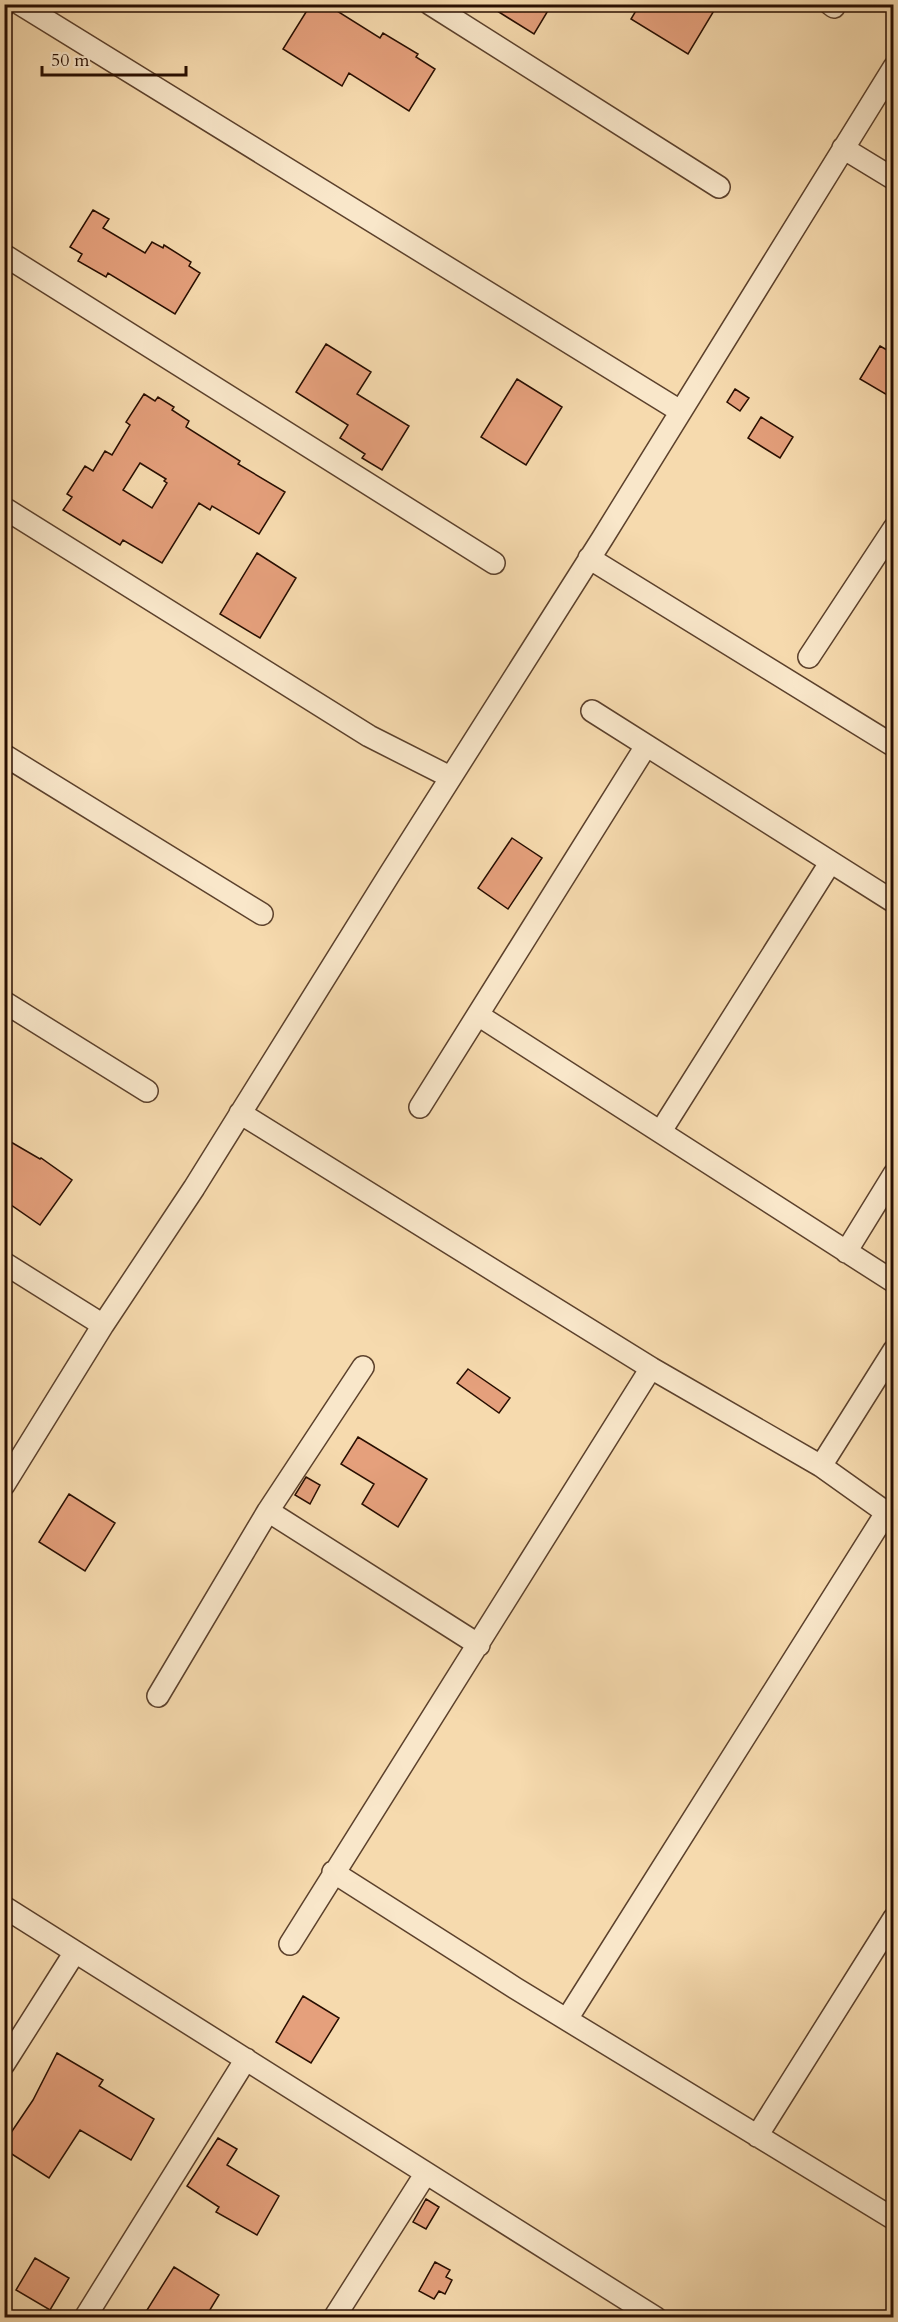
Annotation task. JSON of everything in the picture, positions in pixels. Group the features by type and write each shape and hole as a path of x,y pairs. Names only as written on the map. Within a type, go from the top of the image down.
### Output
{"street":[{"path":"20,4 680,411"},
{"path":"430,4 719,187"},
{"path":"4,1485 103,1325 194,1188 894,67"},
{"path":"843,148 894,179"},
{"path":"4,255 494,563"},
{"path":"4,508 369,736 450,777"},
{"path":"809,657 887,555 894,528"},
{"path":"589,558 894,746"},
{"path":"592,711 894,902"},
{"path":"420,1107 646,746"},
{"path":"4,755 262,914"},
{"path":"661,1131 830,863"},
{"path":"4,1002 147,1091"},
{"path":"478,1015 894,1282"},
{"path":"240,1113 651,1368 821,1466 890,1516 567,2019"},
{"path":"846,1252 894,1174"},
{"path":"4,1263 103,1325"},
{"path":"821,1466 894,1350"},
{"path":"158,1696 268,1511 363,1367"},
{"path":"290,1944 333,1872 479,1646 651,1368"},
{"path":"268,1511 479,1646"},
{"path":"333,1872 567,2019 894,2219"},
{"path":"4,1907 656,2318"},
{"path":"757,2136 894,1918"},
{"path":"4,2064 75,1952"},
{"path":"86,2316 246,2059"},
{"path":"333,2318 426,2173"}],"building":[{"path":"311,4 326,4 380,38 383,33 418,54 416,57 435,69 409,111 349,73 342,86 283,49"},
{"path":"486,4 552,4 534,34"},
{"path":"640,4 718,4 688,54 631,19"},
{"path":"93,210 109,219 103,228 145,253 152,242 163,248 164,245 191,262 189,266 200,273 175,314 108,273 106,277 78,261 82,254 70,247"},
{"path":"326,344 371,372 357,394 409,426 382,470 362,458 365,454 340,438 348,425 296,392"},
{"path":"880,346 894,354 894,399 860,379"},
{"path":"517,379 562,407 526,465 481,437"},
{"path":"735,389 749,398 740,411 727,402"},
{"path":"144,394 155,401 158,397 174,407 172,410 189,421 186,427 240,461 238,464 285,492 259,534 212,506 210,510 199,503 162,563 123,540 120,545 63,510 72,497 67,494 85,466 93,471 105,451 112,455 130,425 126,422","holes":["140,463 166,479 164,481 167,483 152,508 123,490"]},
{"path":"761,417 793,437 780,458 748,438"},
{"path":"257,553 296,578 260,638 220,614"},
{"path":"512,838 542,858 508,909 478,888"},
{"path":"4,1138 41,1158 72,1180 40,1225 4,1200"},
{"path":"468,1369 510,1398 499,1413 457,1383"},
{"path":"358,1437 427,1479 398,1527 362,1504 374,1484 341,1464"},
{"path":"306,1477 320,1485 310,1504 295,1495"},
{"path":"69,1494 115,1523 85,1571 39,1542"},
{"path":"303,1996 339,2018 311,2063 276,2042"},
{"path":"57,2053 103,2080 99,2086 154,2119 131,2160 80,2130 49,2178 4,2149 4,2143 33,2100"},
{"path":"218,2138 237,2149 227,2165 279,2196 257,2235 216,2212 219,2207 187,2186"},
{"path":"426,2199 439,2207 426,2229 413,2222"},
{"path":"35,2258 69,2278 50,2310 16,2290"},
{"path":"435,2262 450,2270 446,2277 452,2280 445,2294 439,2291 434,2299 419,2291"},
{"path":"174,2267 219,2295 205,2318 142,2318"}]}
